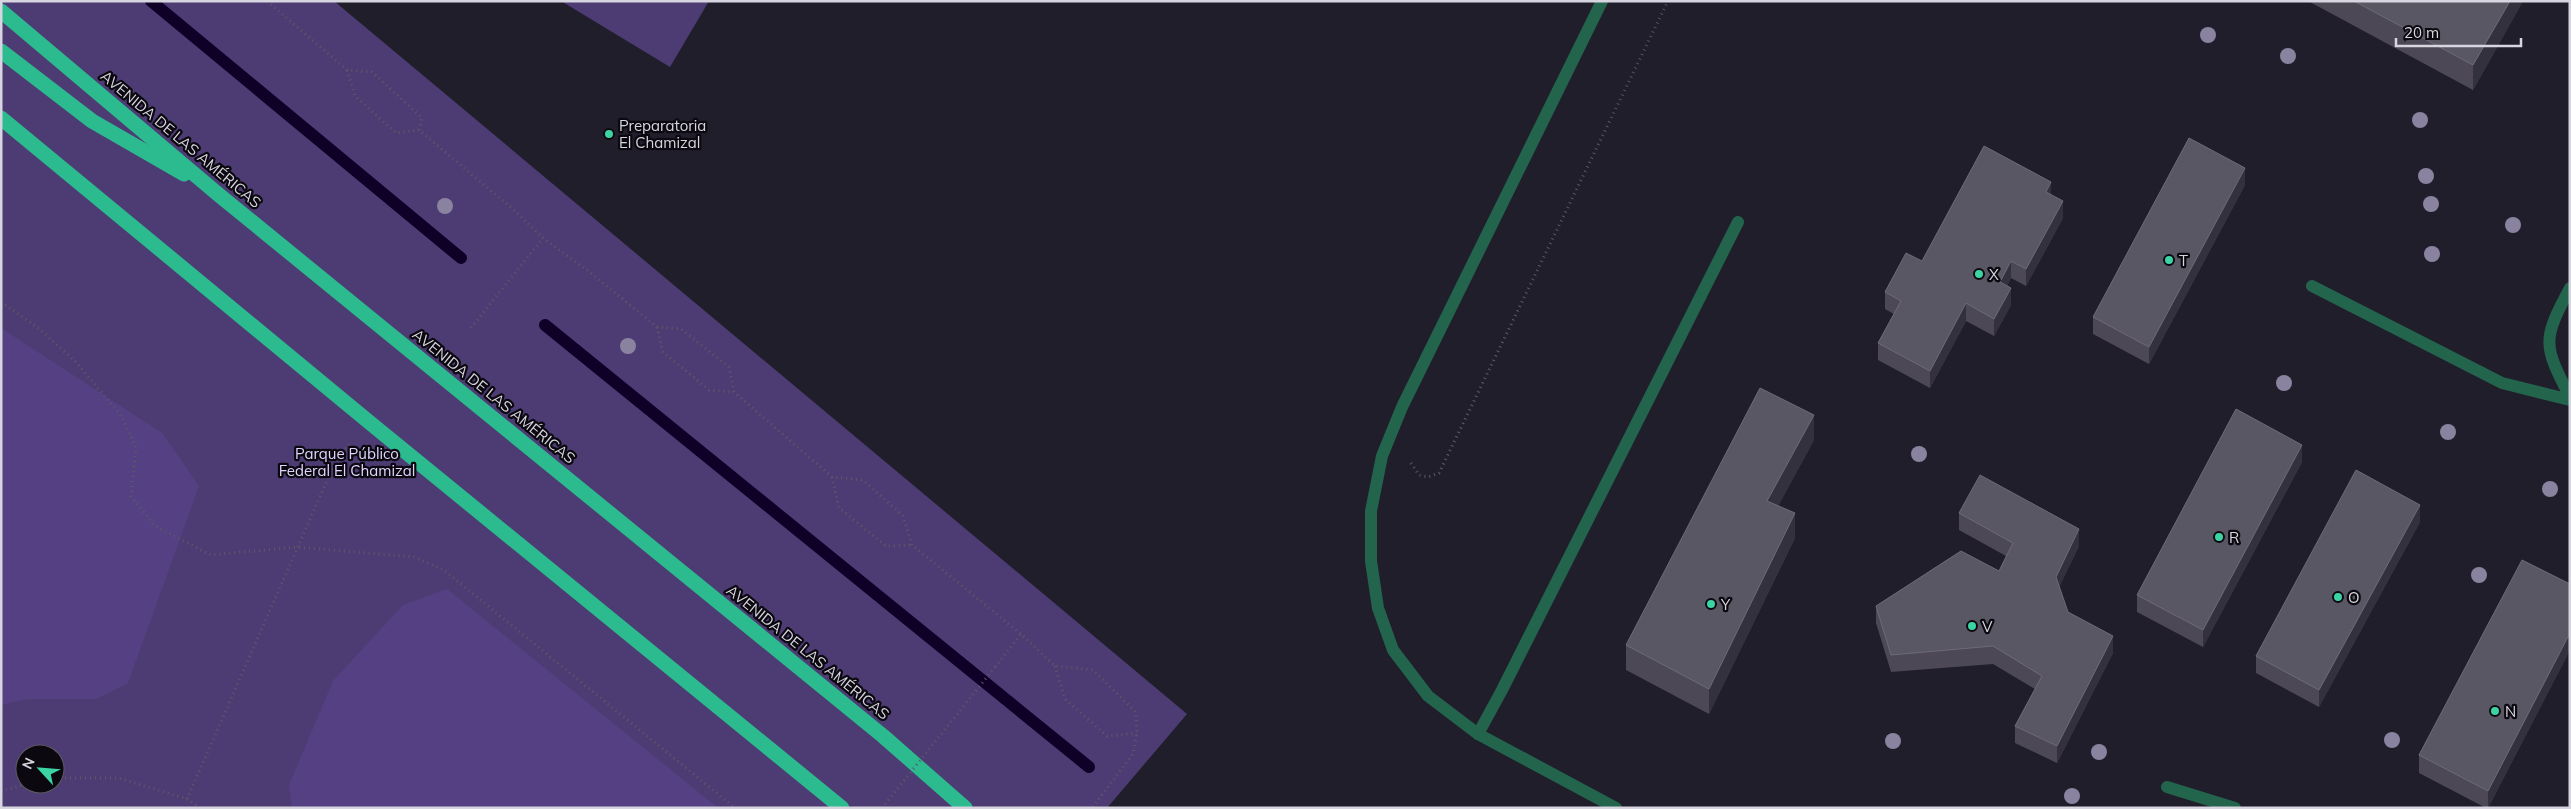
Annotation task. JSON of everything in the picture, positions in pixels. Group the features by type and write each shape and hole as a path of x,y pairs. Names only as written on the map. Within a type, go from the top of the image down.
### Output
{"highway":[{"name":"AVENIDA DE LAS AMÉRICAS","path":"1,11 220,195 875,730 965,808"},
{"path":"1,52 92,121 220,195"},
{"path":"1,118 369,422 842,808"}],"lane":[{"path":"1602,1 1402,407 1382,456 1371,511 1371,561 1378,608 1393,650 1428,696 1478,734 1598,804 1616,808"},
{"path":"1478,734 1738,222"},
{"path":"2312,286 2502,383 2570,398"},
{"path":"2570,288 2554,318 2548,338 2551,361 2570,398"},
{"path":"2167,786 2235,808"}],"path":[{"path":"267,1 347,70 355,96 396,133 419,130 515,211 543,238 587,270 657,327 681,329 729,367 734,392"},
{"path":"1411,458 1412,468 1418,475 1428,477 1439,473 1668,1"},
{"path":"347,70 372,72 422,118 419,130"},
{"path":"471,328 543,238"},
{"path":"1,302 37,327 75,361 122,417 136,448 131,496 155,526 211,555 297,548 414,557 444,570 735,808"},
{"path":"657,327 663,352 709,390 734,392 832,476 863,480 903,516 912,545 1021,634 1055,666 1065,698 1107,736 1137,733"},
{"path":"187,799 336,460 369,422"},
{"path":"832,476 840,508 886,546 912,545"},
{"path":"882,808 1021,634"},
{"path":"1055,666 1093,670 1136,712 1137,733 1133,754 1092,808"},
{"path":"65,778 118,778 187,799 200,808"},
{"path":"1,792 15,788"}],"green space":[{"name":"Parque Público Federal El Chamizal","path":"1,1 334,1 1187,714 1107,808 1,808"},
{"path":"561,1 709,1 670,67"}],"shaded area":[{"path":"1,328 162,433 199,486 128,683 96,699 27,699 1,705"},
{"path":"447,589 718,808 292,808 289,785 333,681 403,605"}],"building":[{"path":"2354,1 2510,1 2473,65"},
{"name":"T","path":"2189,138 2245,168 2149,347 2093,317"},
{"name":"X","path":"1984,146 2051,182 2046,192 2063,201 2026,269 2011,261 2000,282 2011,288 1994,319 1966,303 1930,371 1878,343 1901,301 1885,292 1906,253 1922,261"},
{"name":"Y","path":"1760,388 1814,415 1767,501 1795,513 1709,689 1626,645"},
{"name":"R","path":"2236,409 2302,445 2203,630 2137,595"},
{"name":"O","path":"2356,470 2420,505 2319,690 2256,656"},
{"name":"V","path":"1980,475 2079,529 2056,577 2068,612 2113,636 2057,746 2015,726 2042,676 1993,646 1891,655 1876,606 1961,551 1999,571 2013,543 1959,513"},
{"name":"N","path":"2522,560 2570,584 2570,633 2488,791 2419,755"}],"waterway":[{"path":"151,1 461,258"},
{"path":"545,325 1089,767"}],"place":[{"name":"Preparatoria El Chamizal","path":"609,134"},
{"name":"T","path":"2169,260"},
{"name":"X","path":"1979,274"},
{"name":"R","path":"2219,537"},
{"name":"O","path":"2338,597"},
{"name":"Y","path":"1711,604"},
{"name":"V","path":"1972,626"},
{"name":"N","path":"2495,711"}]}
